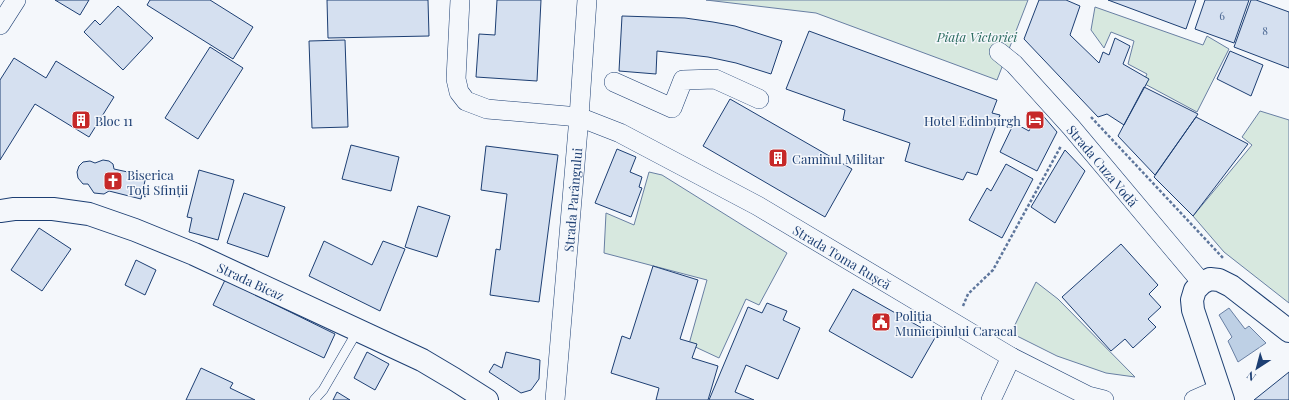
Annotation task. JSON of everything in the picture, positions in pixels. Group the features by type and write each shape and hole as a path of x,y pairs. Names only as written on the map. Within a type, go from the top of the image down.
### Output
{"main road":[{"name":"Strada Bicaz","path":"0,211 14,209 53,209 89,214 134,230 194,254 422,360 487,400"},
{"path":"1221,395 1193,310 1192,300 1195,290 1202,283 1210,280 1219,280 1231,286 1289,331"}],"street":[{"name":"Strada Toma Rușcă","path":"460,0 456,78 459,92 466,101 487,109 579,117 620,133 758,206 1011,357 1088,396 1104,400"},
{"name":"Strada Parângului","path":"555,400 579,117 587,0"},
{"name":"Strada Cuza Vodă","path":"999,52 1014,64 1071,127 1202,283"},
{"path":"614,82 672,108 683,80 715,79 759,100"},
{"path":"991,400 1011,357"},
{"path":"1194,400 1221,395"}],"lane":[{"path":"314,400 323,390 358,330"}],"path":[{"path":"1090,116 1226,261"},
{"path":"954,322 968,294 993,270 1071,127"}],"green space":[{"name":"Piața Victoriei","path":"706,0 1028,0 997,80 816,13"},
{"path":"1095,7 1203,45 1207,36 1229,49 1197,112 1143,83 1147,74 1128,64 1134,41 1111,32 1104,48 1091,30"},
{"path":"1260,111 1289,120 1289,303 1224,252 1193,216 1252,145 1242,137"},
{"path":"649,172 662,175 787,253 759,305 746,299 719,358 689,344 707,280 604,253 606,213 634,225"},
{"path":"1036,282 1058,299 1135,377 1106,373 1057,356 1011,333"}],"water":[{"path":"1229,308 1245,329 1249,326 1266,343 1238,362 1228,341 1232,337 1219,315"}],"building":[{"path":"55,0 89,0 80,15"},
{"path":"150,0 210,0 253,27 233,59 147,5"},
{"path":"327,0 428,0 429,36 328,38"},
{"path":"497,0 541,0 537,81 476,77 479,34 495,35"},
{"path":"1039,0 1066,0 1080,6 1070,35 1099,63 1103,52 1109,55 1115,38 1130,46 1123,64 1149,79 1124,125 1107,114 1098,117 1024,39"},
{"path":"1108,0 1196,0 1186,29"},
{"path":"1205,0 1249,0 1234,43 1195,29"},
{"path":"1251,0 1256,0 1289,12 1289,68 1234,47"},
{"path":"118,6 153,38 123,70 84,32 95,20 100,25"},
{"path":"622,16 685,18 713,22 735,26 782,41 771,74 736,63 708,57 657,51 656,74 619,71"},
{"path":"809,31 997,100 992,113 1000,115 977,175 967,172 963,180 905,161 910,143 843,120 845,110 786,89"},
{"path":"345,40 348,127 312,128 309,41"},
{"path":"210,47 243,68 198,139 165,118"},
{"path":"1230,51 1263,65 1251,96 1217,79"},
{"name":"Bloc 11","path":"14,58 46,78 56,61 114,97 89,137 35,104 0,160 0,80"},
{"path":"1144,87 1198,114 1155,175 1118,136"},
{"name":"Caminul Militar","path":"730,99 852,169 825,217 703,146"},
{"path":"1039,111 1057,132 1037,171 1000,152 1014,123 1029,131"},
{"path":"1196,117 1248,144 1193,216 1154,177"},
{"path":"351,145 399,157 391,191 342,179"},
{"path":"486,146 558,155 539,302 490,295 496,249 500,250 507,194 481,190"},
{"path":"617,149 636,157 630,172 642,177 639,187 642,188 631,217 595,203"},
{"path":"1065,150 1085,171 1055,223 1031,207"},
{"name":"Biserica Toți Sfinții","path":"103,160 109,161 113,164 114,169 146,176 141,199 109,191 104,194 94,193 88,184 83,184 78,178 77,172 79,166 83,162 90,161 95,163"},
{"path":"1006,164 1033,179 1002,238 969,220 987,188 991,191"},
{"path":"199,170 234,180 218,240 189,232 192,218 187,217"},
{"path":"244,193 285,207 268,257 227,243"},
{"path":"418,206 450,216 437,257 405,247"},
{"path":"39,228 71,249 42,291 11,270"},
{"path":"324,241 372,265 383,241 405,249 380,311 309,276"},
{"path":"1121,244 1158,285 1149,294 1161,307 1148,319 1156,327 1133,348 1125,339 1111,351 1062,297"},
{"path":"136,260 156,270 145,295 125,285"},
{"path":"653,266 698,280 680,339 697,344 692,358 718,366 708,400 656,400 659,388 611,373 622,336 630,339"},
{"path":"225,280 335,334 324,358 213,305"},
{"path":"853,289 936,336 912,378 829,331"},
{"path":"767,303 787,311 783,320 800,328 778,379 746,365 735,392 754,400 709,400 748,307 762,313"},
{"path":"367,352 389,364 375,390 354,378"},
{"path":"506,352 540,360 539,379 531,390 521,393 489,372 494,364 502,368"},
{"path":"201,368 233,383 230,388 255,400 186,400"},
{"path":"1289,372 1289,400 1254,400"},
{"path":"337,392 350,400 333,400"}],"place":[{"name":"Bloc 11","path":"81,120"},
{"name":"Hotel Edinburgh","path":"1035,120"},
{"name":"Caminul Militar","path":"778,158"},
{"name":"Biserica Toți Sfinții","path":"113,181"},
{"name":"Poliția Municipiului Caracal","path":"881,322"}]}
